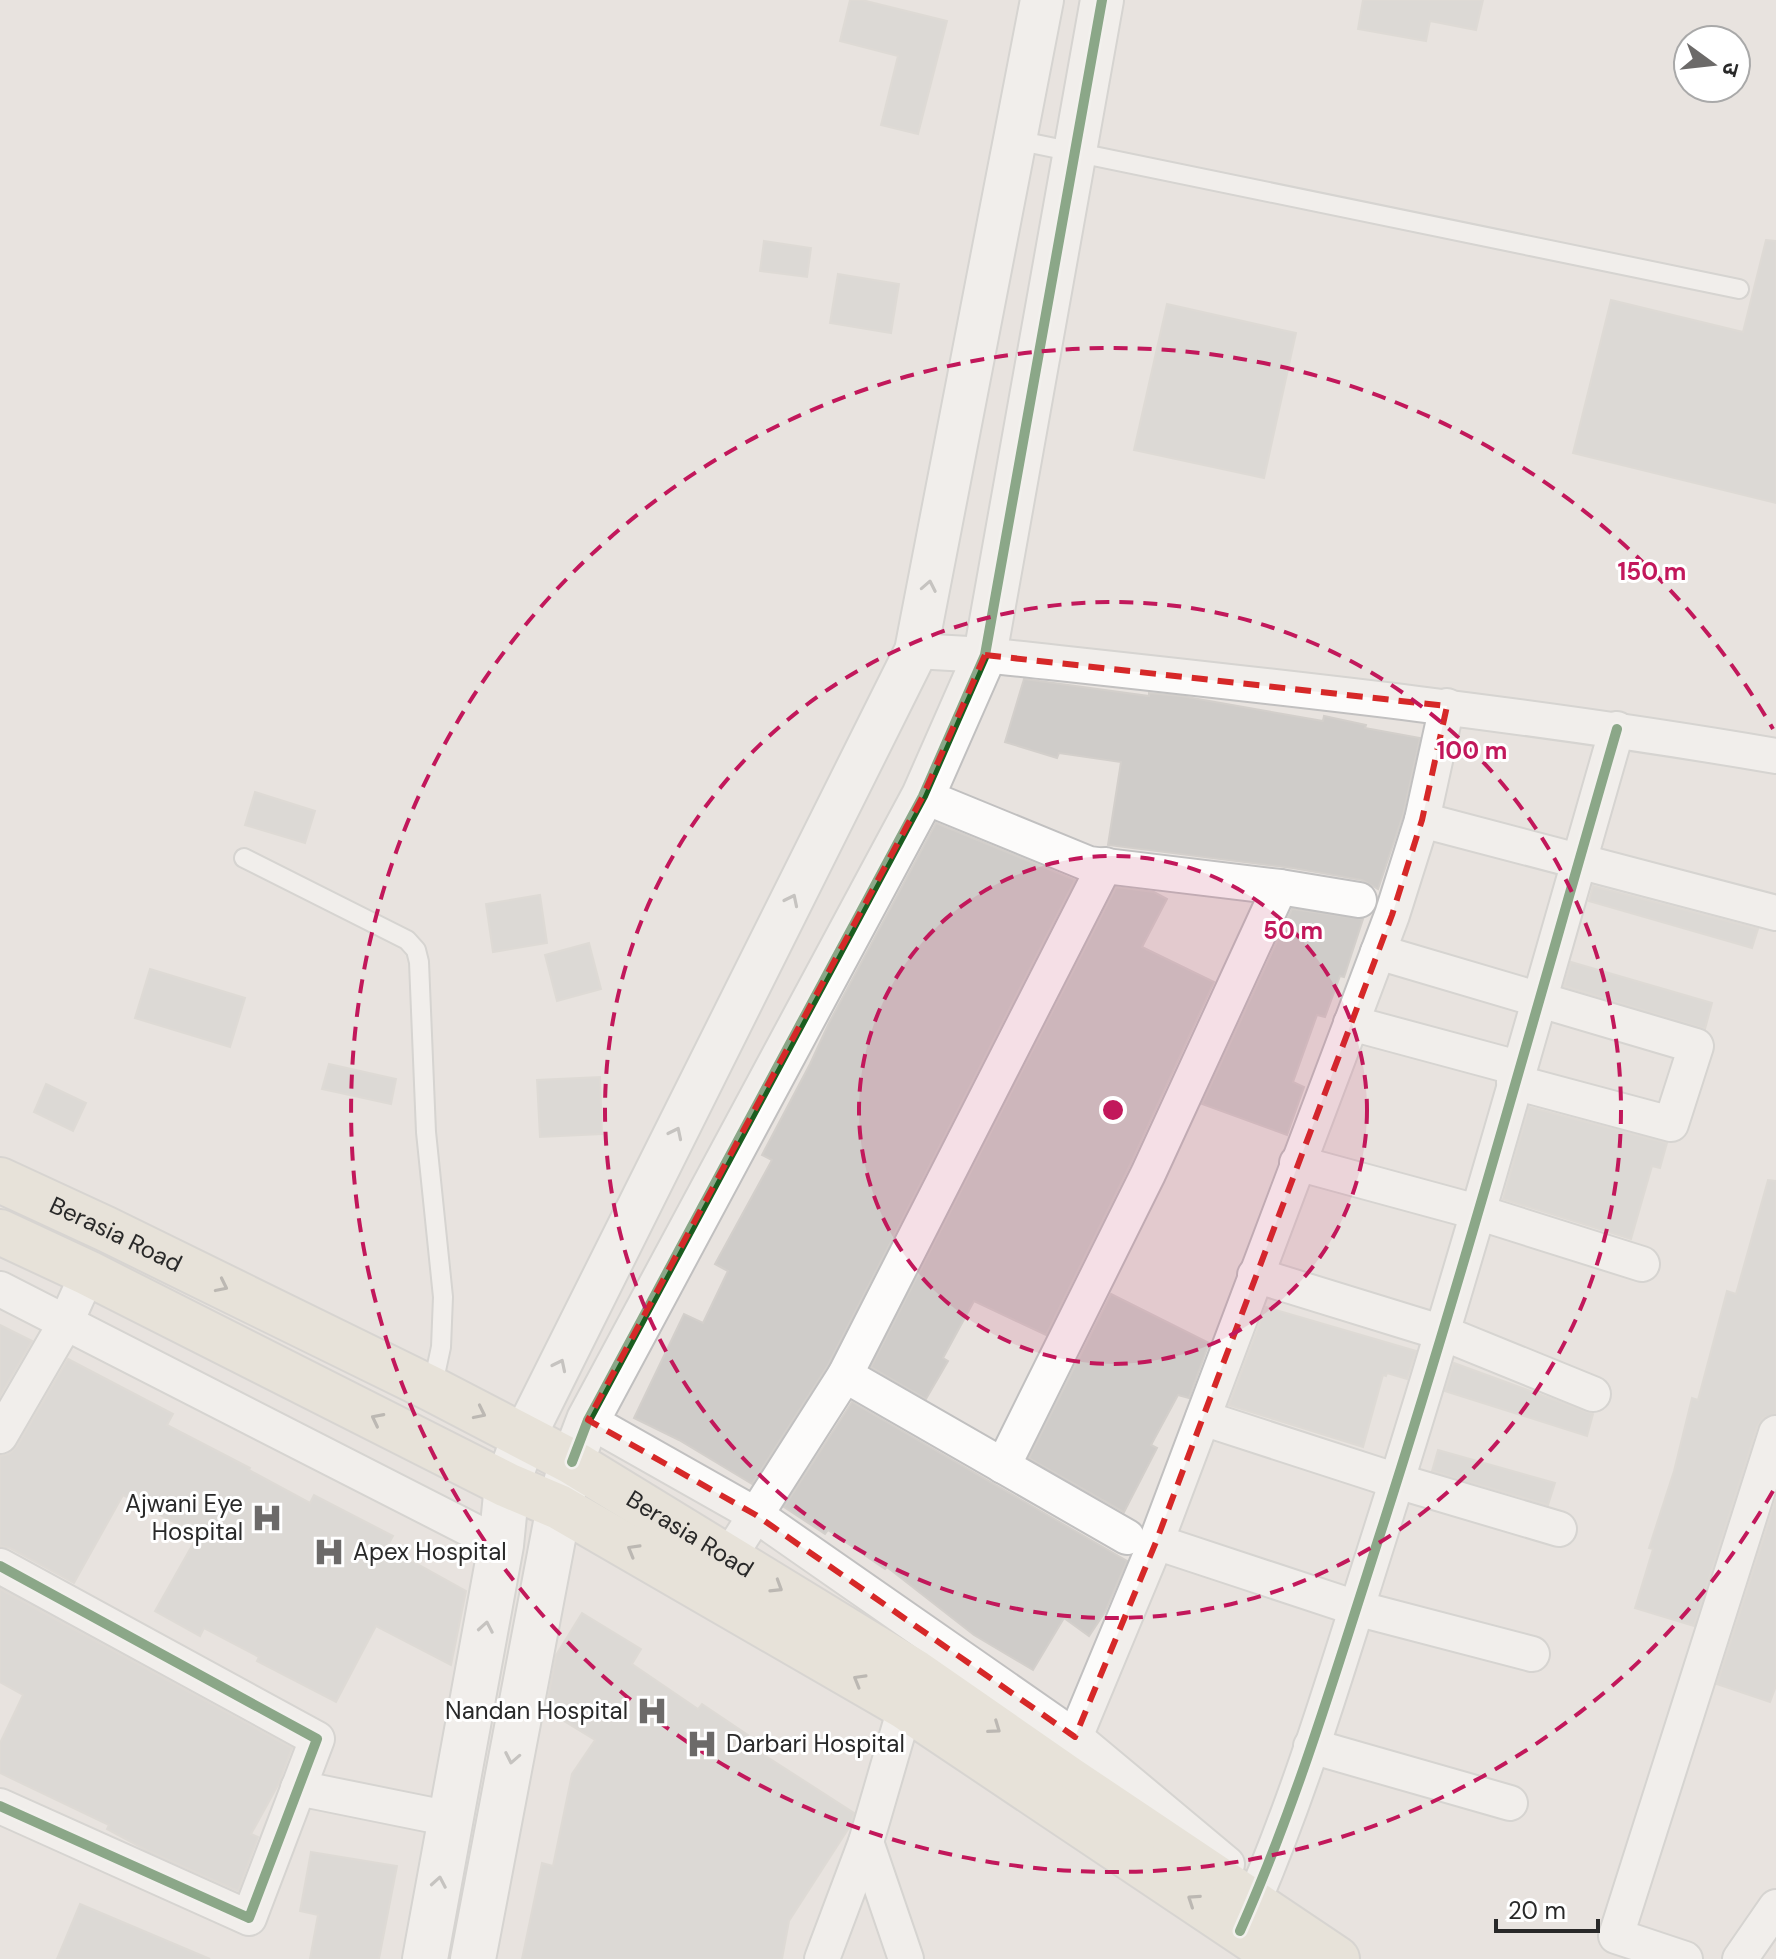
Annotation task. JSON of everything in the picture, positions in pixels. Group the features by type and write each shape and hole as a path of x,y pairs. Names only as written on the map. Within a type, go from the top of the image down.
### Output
{"main road":[{"name":"Berasia Road","path":"0,1180 432,1389 572,1462 718,1575 910,1690 1069,1779 1250,1908 1337,1959"},
{"name":"Berasia Road","path":"0,1232 88,1273 507,1485 718,1575"},
{"path":"425,1959 501,1545 507,1485 525,1435"},
{"path":"473,1959 559,1507 572,1462"},
{"name":"Berasia Road","path":"1250,1908 1281,1959"}],"street":[{"path":"525,1435 916,651 1042,0"},
{"path":"572,1462 588,1420 923,796 985,655 1102,0"},
{"path":"916,651 985,655 1447,706 1617,729 1776,756"},
{"path":"1075,1737 1142,1540 1203,1418 1378,952 1422,820 1447,706"},
{"path":"588,1420 756,1515 1075,1737 1250,1908 1311,1746 1397,1481 1443,1333 1617,729"},
{"path":"923,796 1089,864 1280,887 1359,900"},
{"path":"1422,820 1776,913"},
{"path":"718,1575 845,1375 1105,865"},
{"path":"1003,1466 1148,1174 1280,887"},
{"path":"1351,1023 1671,1124 1696,1046 1378,952"},
{"path":"1297,1163 1477,1212 1642,1264"},
{"path":"0,1436 65,1324 88,1273"},
{"path":"1255,1275 1443,1333 1593,1394"},
{"path":"0,1289 501,1545"},
{"path":"845,1375 1003,1466 1142,1540 1356,1608 1532,1654"},
{"path":"1203,1418 1559,1529"},
{"path":"1685,1959 1616,1936 1776,1433"},
{"path":"0,1566 317,1739 249,1918 0,1806"},
{"path":"822,1959 866,1842 910,1690"},
{"path":"1311,1746 1510,1803"},
{"path":"298,1788 451,1819"},
{"path":"866,1842 906,1959"},
{"path":"1740,1959 1776,1907"}],"lane":[{"path":"1016,140 1739,289"},
{"path":"244,858 407,940 416,950 426,1132 443,1297 441,1347 432,1389"}],"highlighted area":[{"path":"985,655 1447,706 1422,820 1392,915 1156,1542 1075,1737 756,1515 588,1420 923,796"}],"building":[{"path":"850,0 862,0 947,21 918,134 881,125 898,56 840,41"},
{"path":"1363,0 1483,0 1476,30 1430,21 1426,41 1358,29"},
{"path":"1766,240 1776,241 1776,503 1573,453 1611,300 1743,332"},
{"path":"764,241 811,248 807,277 760,271"},
{"path":"838,274 899,284 891,333 830,323"},
{"path":"1167,304 1296,333 1264,478 1134,450"},
{"path":"1024,679 1149,696 1149,693 1181,696 1323,721 1324,716 1366,725 1365,728 1420,738 1403,815 1378,889 1362,880 1293,868 1108,845 1121,762 1059,753 1057,758 1005,742"},
{"path":"255,792 315,811 305,843 245,825"},
{"path":"936,823 1075,880 828,1365 752,1484 679,1440 634,1418 684,1314 703,1323 728,1271 715,1264 772,1160 762,1155"},
{"path":"1593,886 1758,929 1752,948 1589,901"},
{"path":"1116,887 1154,892 1167,899 1142,947 1214,982 1130,1165 1046,1335 974,1301 943,1358 948,1361 926,1399 871,1367"},
{"path":"540,895 547,943 493,952 486,904"},
{"path":"1292,909 1363,919 1344,977 1340,976 1325,1017 1317,1015 1293,1082 1304,1087 1287,1135 1202,1104"},
{"path":"589,943 601,989 557,1001 545,955"},
{"path":"1571,962 1712,1003 1705,1029 1564,986"},
{"path":"150,969 245,998 230,1047 135,1018"},
{"path":"329,1064 396,1079 391,1104 322,1089"},
{"path":"600,1077 602,1134 540,1137 537,1080"},
{"path":"46,1084 86,1103 73,1131 34,1112"},
{"path":"1529,1107 1667,1143 1660,1168 1652,1166 1631,1239 1503,1199"},
{"path":"1768,1180 1776,1181 1776,1414 1763,1418 1757,1427 1694,1626 1635,1608 1692,1398 1698,1400 1727,1291 1736,1294"},
{"path":"1111,1294 1209,1343 1189,1398 1178,1395 1151,1445 1157,1448 1124,1512 1029,1458"},
{"path":"1266,1307 1416,1351 1407,1379 1387,1373 1383,1375 1363,1447 1229,1405"},
{"path":"0,1325 32,1341 0,1396"},
{"path":"68,1359 173,1414 167,1425 249,1470 310,1503 314,1495 393,1536 387,1547 466,1591 451,1665 376,1626 336,1702 257,1661 259,1657 204,1628 200,1636 155,1611 198,1535 123,1495 74,1583 10,1548 0,1546 0,1456 9,1454 17,1446"},
{"path":"1454,1363 1593,1414 1587,1436 1445,1391"},
{"path":"852,1402 1127,1561 1105,1612 1089,1636 1064,1618 1033,1670 974,1635 887,1567 885,1569 828,1530 825,1534 784,1507"},
{"path":"1438,1450 1555,1483 1548,1505 1432,1471"},
{"path":"1776,1499 1776,1686 1770,1702 1717,1684"},
{"path":"0,1589 292,1748 278,1785 251,1834 258,1837 238,1891 146,1850 107,1829 109,1825 0,1773 0,1743 23,1695 0,1682"},
{"path":"582,1613 641,1649 632,1664 698,1709 702,1704 748,1735 744,1742 854,1813 850,1826 789,1921 782,1959 522,1959 542,1863 553,1866 572,1774 595,1740 546,1710 556,1655"},
{"path":"311,1852 397,1866 379,1959 310,1959 318,1915 300,1911"},
{"path":"80,1904 210,1959 57,1959"}],"cycle path":[{"path":"572,1462 588,1420 923,796 985,655 1102,0"},
{"path":"1240,1931 1281,1832 1317,1730 1414,1426 1617,729"},
{"path":"0,1566 317,1739 249,1918 0,1806"}],"place":[{"name":"Ajwani Eye Hospital","path":"267,1518"},
{"name":"Apex Hospital","path":"329,1552"},
{"name":"Nandan Hospital","path":"652,1711"},
{"name":"Darbari Hospital","path":"702,1744"}]}
